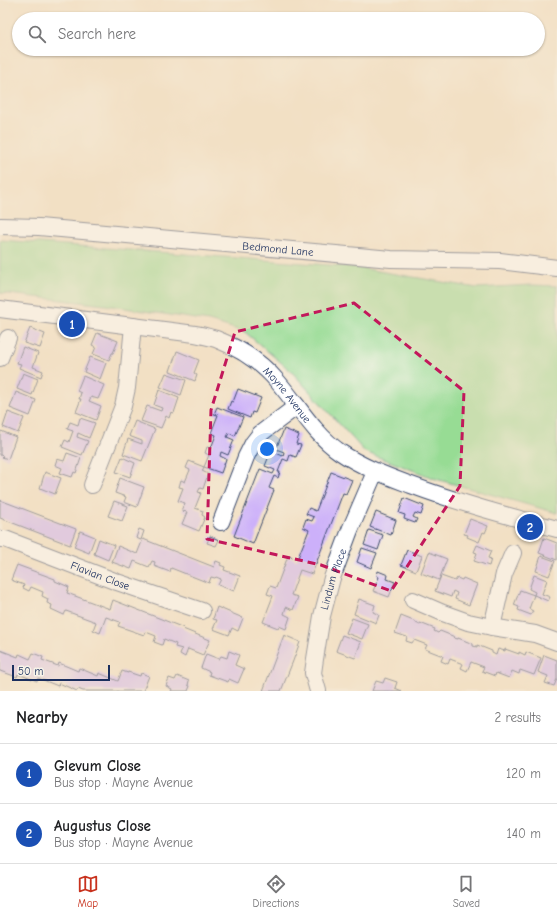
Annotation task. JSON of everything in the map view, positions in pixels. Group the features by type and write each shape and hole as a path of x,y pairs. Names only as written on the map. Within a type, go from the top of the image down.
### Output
{"street":[{"name":"Bedmond Lane","path":"0,226 39,227 390,259 500,261 557,268"},
{"name":"Mayne Avenue","path":"0,309 195,334 215,339 233,347 258,363 277,381 327,441 356,462 375,472 436,494 510,517 557,529"},
{"path":"92,485 123,406 127,388 133,326"},
{"path":"0,358 8,338"},
{"path":"221,522 246,456 254,443 260,434 297,406"},
{"name":"Lindum Place","path":"318,691 313,673 322,616 332,578 350,530 375,472"},
{"name":"Flavian Close","path":"0,539 5,539 117,582 202,611"},
{"path":"492,628 504,574 513,553"},
{"path":"413,600 443,614 468,622 492,628 535,634 557,642"}],"highlighted area":[{"path":"354,303 464,391 460,486 391,591 321,565 207,539 211,410 235,332"}],"green space":[{"path":"0,240 355,267 477,288 532,285 557,286 557,513 436,479 365,452 291,371 245,332 209,321 105,305 0,293"}],"building":[{"path":"30,328 45,334 40,348 24,343"},
{"path":"97,333 118,341 109,360 93,354 96,347 92,345"},
{"path":"23,347 38,353 33,367 43,371 41,377 19,368 21,364 17,363"},
{"path":"177,351 199,360 194,373 197,375 195,381 170,371"},
{"path":"90,357 106,363 100,379 84,372"},
{"path":"23,373 38,379 32,395 17,389"},
{"path":"166,373 186,380 181,395 160,387"},
{"path":"83,376 104,385 98,399 91,397 89,401 101,406 96,420 76,412 81,399 79,399 81,393 77,391"},
{"path":"238,389 261,398 255,413 252,412 250,418 228,409 231,401 233,402"},
{"path":"159,390 179,398 174,413 171,412 169,418 166,416 161,428 141,421 147,406 161,411 162,408 154,405"},
{"path":"16,392 36,400 30,416 10,408"},
{"path":"217,407 243,417 235,436 229,433 227,437 234,440 228,455 221,452 220,456 226,459 221,473 204,467 209,455 205,453 207,447 211,448 216,435 211,433 218,415 214,414"},
{"path":"8,412 24,418 18,433 3,427"},
{"path":"80,418 95,423 89,438 78,433 77,437 88,441 82,455 62,447 65,440 69,442 73,431 67,429 70,422 78,425"},
{"path":"135,421 155,429 142,461 123,454 128,439 142,444 142,441 129,436"},
{"path":"284,429 299,435 296,444 301,445 296,457 290,455 288,461 283,459 278,472 280,472 278,478 274,476 269,488 274,490 253,544 234,536 260,469 273,474 275,470 265,466 271,451 283,456 284,452 276,449"},
{"path":"1,431 16,437 8,459 0,455"},
{"path":"67,453 81,458 76,473 74,472 72,477 60,473 62,468 55,465 57,459 64,461"},
{"path":"122,457 135,463 130,477 116,472"},
{"path":"189,461 204,467 202,471 208,474 203,489 200,488 198,492 201,493 195,508 203,511 202,515 205,517 199,531 182,524 187,512 182,511 185,503 178,501 183,488 179,487 181,480 185,482 190,470 186,468"},
{"path":"45,472 61,478 55,494 40,488"},
{"path":"331,472 352,480 346,494 343,493 312,574 300,570 291,595 298,597 293,610 286,607 284,614 290,617 286,629 279,626 278,628 263,622 273,596 267,594 270,586 276,588 288,556 297,560 309,530 303,527 306,519 312,521 314,517 306,514 309,508 316,511"},
{"path":"120,478 144,487 137,507 124,502 126,497 115,493"},
{"path":"404,498 424,506 421,515 415,513 413,517 417,519 415,523 404,519 405,515 399,513"},
{"path":"0,500 76,529 70,545 0,518"},
{"path":"114,501 128,506 122,521 108,516"},
{"path":"376,512 396,520 391,535 370,527"},
{"path":"470,519 488,526 485,533 483,532 479,542 467,537 468,535 464,534"},
{"path":"139,529 144,531 141,540 136,538"},
{"path":"369,530 383,535 378,550 364,545"},
{"path":"80,531 95,537 89,553 74,547"},
{"path":"210,536 219,540 216,546 207,543"},
{"path":"544,538 557,543 557,560 539,553"},
{"path":"99,539 114,545 108,560 94,554"},
{"path":"143,539 214,567 216,561 221,563 220,565 225,567 224,570 240,576 234,591 218,585 221,579 216,577 211,577 209,583 171,568 170,572 154,566 155,562 152,561 149,567 134,561 131,569 112,562 118,546 137,554"},
{"path":"477,545 491,551 488,558 491,559 489,566 474,561 477,553 474,552"},
{"path":"362,548 377,553 371,568 357,562"},
{"path":"407,550 422,556 416,571 401,565"},
{"path":"429,552 447,559 439,580 421,573"},
{"path":"541,556 555,561 549,576 536,571"},
{"path":"17,565 55,579 55,581 69,587 67,593 110,609 113,600 210,640 203,655 188,649 185,657 180,654 182,649 175,647 176,644 164,639 162,645 154,642 156,636 146,632 144,635 118,626 120,622 106,617 100,633 93,630 96,622 66,611 64,615 51,609 52,605 47,603 48,599 42,596 43,592 31,587 29,591 23,588 24,585 11,580"},
{"path":"378,571 388,575 387,579 395,582 389,597 373,591 379,577 377,576"},
{"path":"534,575 547,580 542,594 550,597 548,601 534,595 535,592 529,589"},
{"path":"441,576 455,581 457,578 462,580 463,578 477,584 469,605 455,599 457,593 453,591 451,597 435,591"},
{"path":"520,590 534,595 529,609 533,611 531,615 518,610 519,607 514,605"},
{"path":"359,599 375,605 373,612 379,615 376,623 354,614"},
{"path":"217,607 243,618 238,631 232,628 229,635 213,629 217,620 213,619"},
{"path":"401,616 420,625 420,623 435,629 434,631 438,633 440,631 455,637 454,638 458,638 473,644 473,646 477,647 477,645 492,651 492,653 496,655 498,649 505,651 505,649 525,655 526,652 541,658 534,675 520,670 519,674 512,671 509,678 496,673 495,676 482,671 484,667 471,662 467,671 461,668 463,664 450,659 448,664 441,661 443,656 425,649 427,645 414,640 412,643 406,641 407,637 395,633"},
{"path":"352,618 368,624 362,639 346,633"},
{"path":"284,635 300,642 293,661 281,691 263,691"},
{"path":"342,635 361,642 355,658 336,651"},
{"path":"0,650 18,657 19,654 30,659 33,653 43,657 42,660 58,666 59,663 78,671 79,668 98,676 99,673 118,681 122,671 140,676 141,673 149,676 143,691 83,691 78,689 77,691 59,683 58,686 38,678 37,681 18,674 17,677 0,671"},
{"path":"229,651 239,655 235,665 244,669 238,683 229,679 228,682 209,675 210,672 201,668 206,654 219,659 221,656 227,658"},
{"path":"544,655 557,660 557,679 554,686 545,683 548,676 538,672"},
{"path":"177,676 189,681 188,685 190,686 188,691 171,691 172,689 166,686 169,678 175,680"},
{"path":"385,678 397,682 395,688 402,691 372,691 376,681 383,683"}],"place":[{"name":"Glevum Close","path":"72,324"},
{"name":"Augustus Close","path":"530,527"}]}
